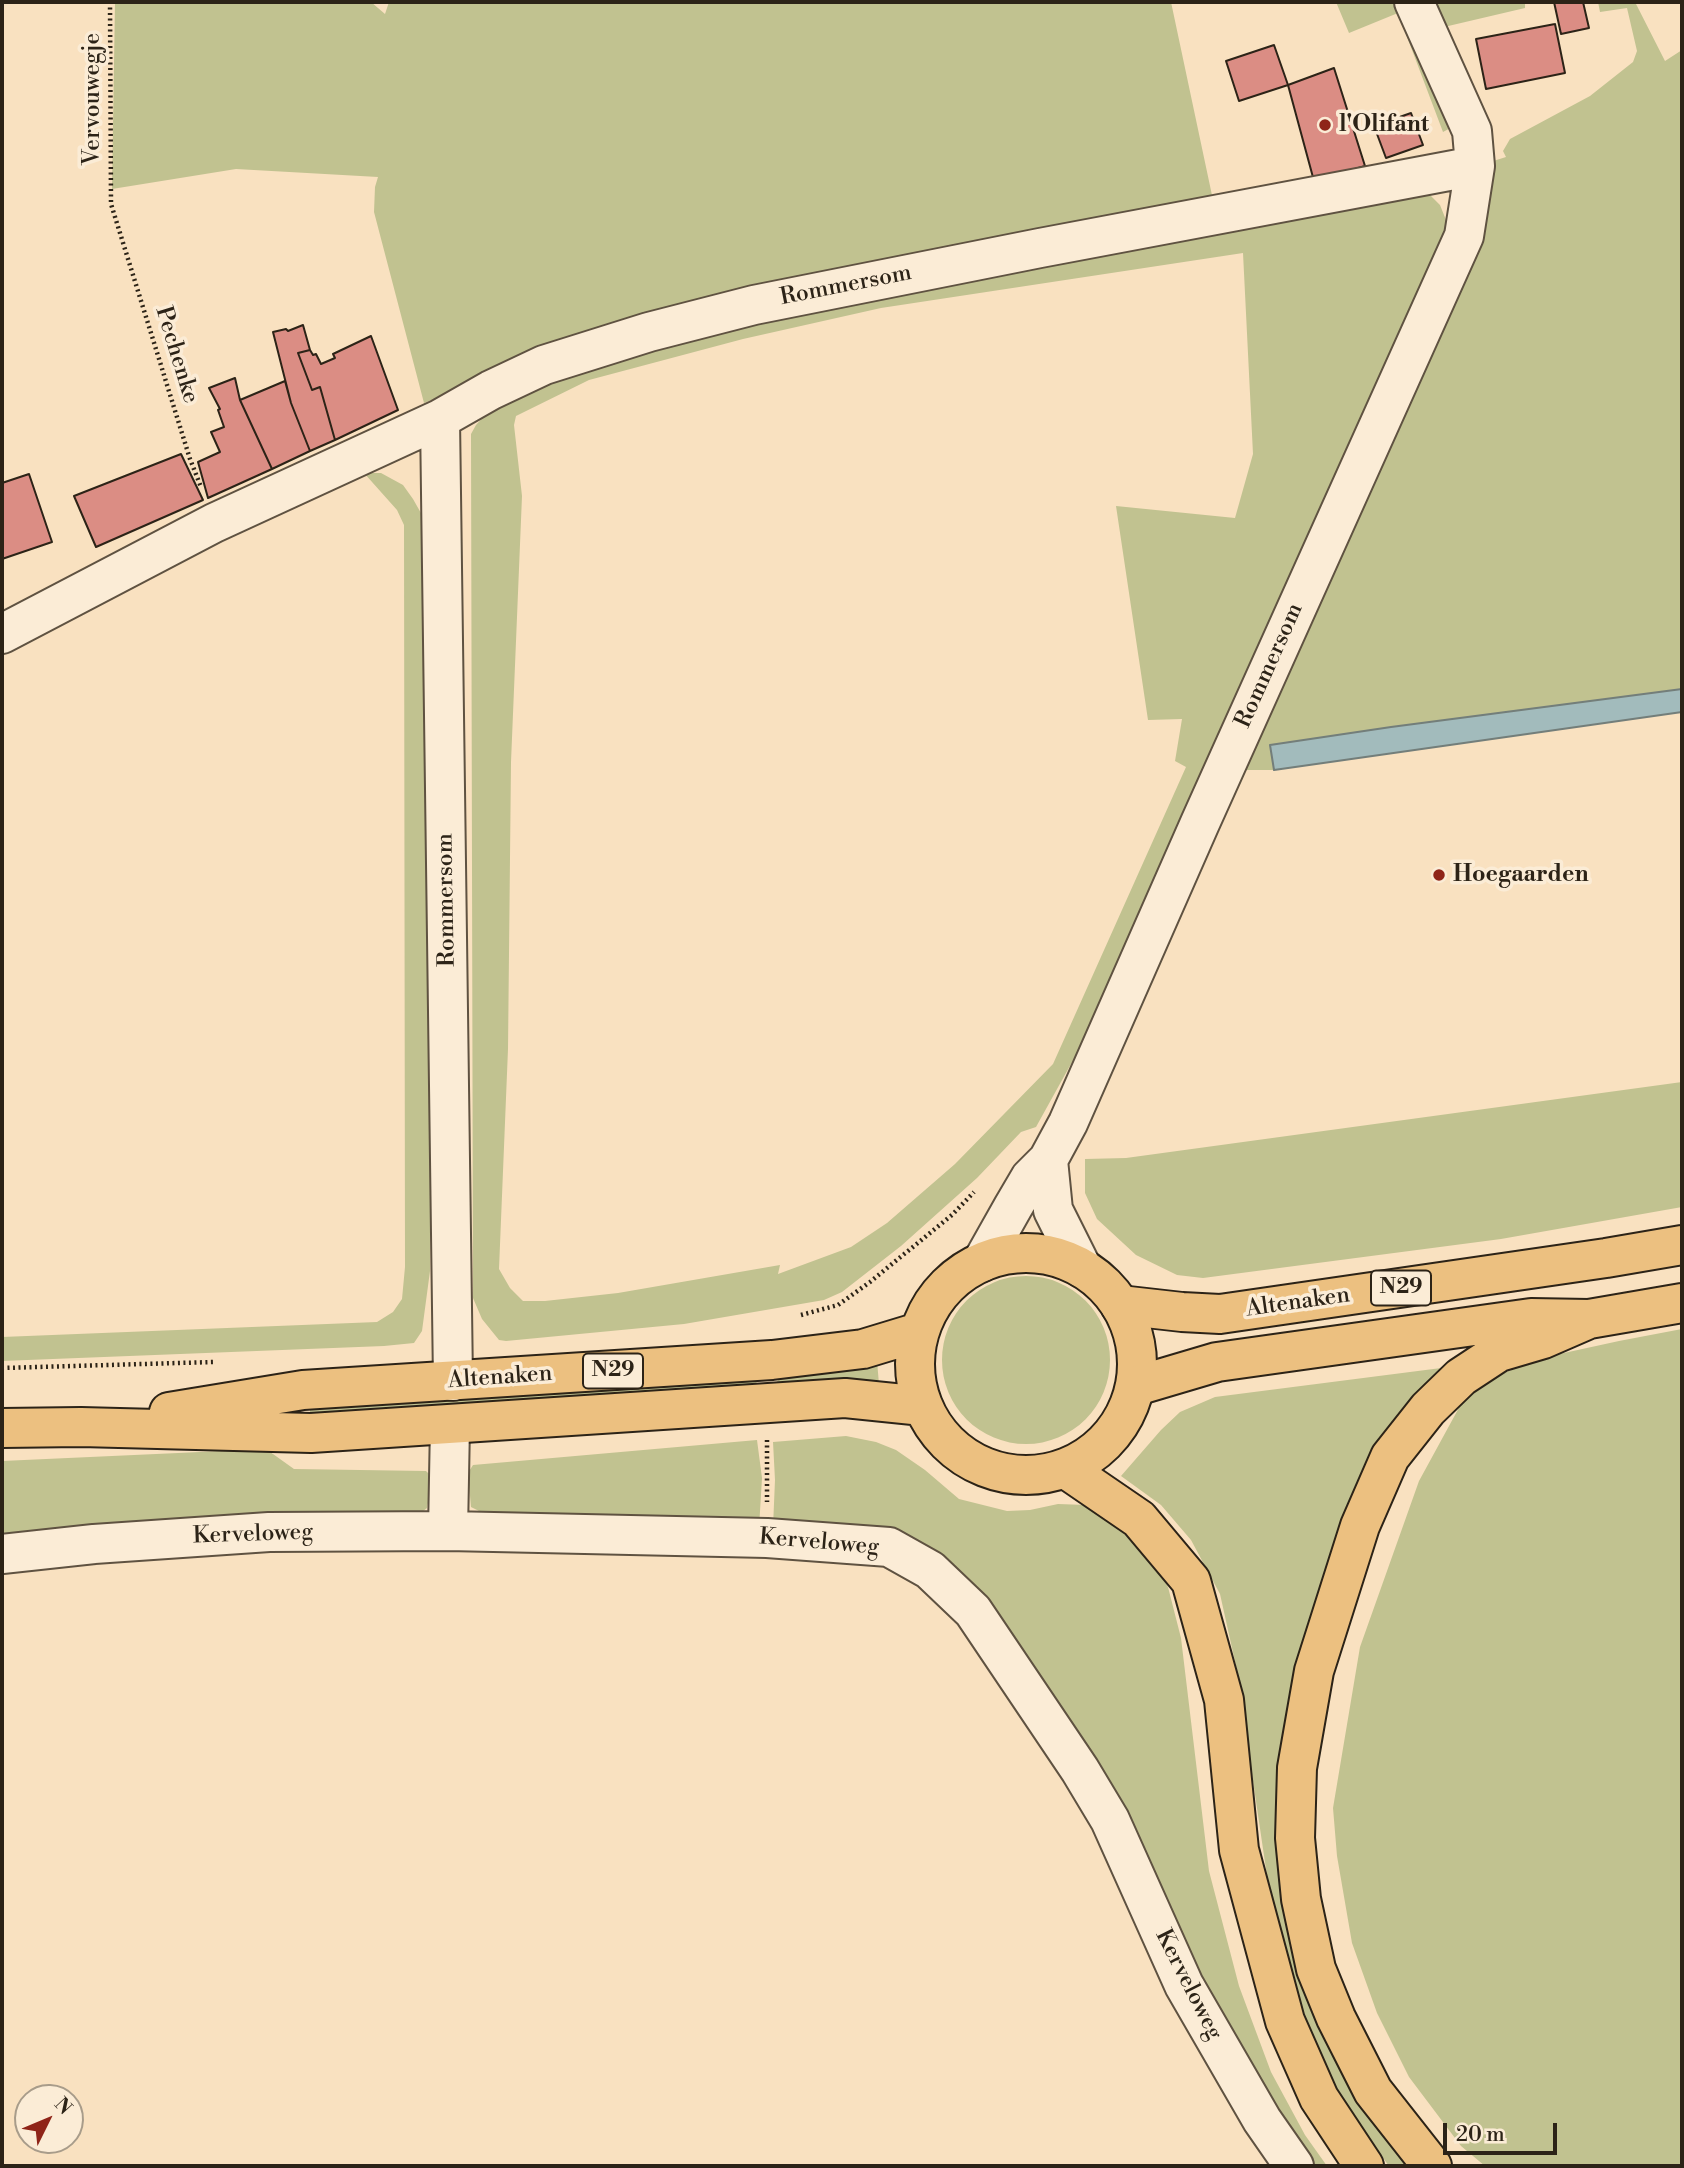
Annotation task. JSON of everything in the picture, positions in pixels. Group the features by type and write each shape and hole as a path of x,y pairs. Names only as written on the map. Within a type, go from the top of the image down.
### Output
{"main road":[{"name":"Altenaken","path":"1120,1305 1220,1314 1682,1245"},
{"path":"1028,1253 1053,1257 1082,1268 1102,1283 1120,1305 1131,1328 1137,1355 1136,1386 1124,1419 1111,1437 1084,1460 1066,1469 1029,1475 993,1471 968,1459 949,1444 933,1425 923,1406 916,1378 915,1357 919,1332 927,1314 938,1296 953,1280 982,1262 1005,1255 1028,1253"},
{"name":"Altenaken","path":"1136,1386 1217,1362 1531,1318 1589,1319 1682,1303"},
{"path":"1432,2166 1373,2091 1336,2018 1317,1969 1301,1899 1295,1838 1297,1768 1314,1671 1360,1526 1390,1457 1428,1409 1461,1377 1499,1352 1543,1339 1589,1319"},
{"name":"Altenaken","path":"81,1427 303,1390 772,1360 863,1349 919,1332"},
{"name":"Altenaken","path":"2,1428 81,1427 311,1433 845,1398 923,1406"},
{"path":"1066,1469 1139,1519 1191,1581 1224,1700 1239,1850 1284,2021 1319,2098 1364,2166"}],"street":[{"name":"Rommersom","path":"982,1262 1030,1178 1048,1160 1068,1123 1464,236 1475,166 1472,131 1414,2"},
{"name":"Rommersom","path":"2,634 214,523 440,419 491,390 544,365 649,332 754,304 1475,166"},
{"name":"Rommersom","path":"440,419 453,1381"},
{"path":"1048,1160 1053,1210 1082,1268"},
{"path":"448,1531 450,1425"},
{"name":"Kerveloweg","path":"2,1554 94,1544 270,1532 448,1531 794,1540 889,1547 930,1570 973,1611 1080,1770 1110,1820 1184,1985 1262,2120 1294,2166"}],"path":[{"name":"Vervouwegje","path":"110,2 110,196"},
{"name":"Pechenke","path":"110,196 190,460 214,523"},
{"path":"797,1316 838,1305 952,1215 981,1185"}],"green space":[{"path":"115,2 371,2 385,14 389,2 1171,2 1213,200 595,333 424,403 374,212 378,177 236,169 112,189"},
{"path":"1336,2 1400,2 1454,126 1443,132 1398,13 1349,33"},
{"path":"1432,2 1525,2 1525,8 1444,27"},
{"path":"1598,2 1635,2 1665,61 1682,50 1682,712 1274,770 1241,770 1487,163 1506,157 1503,151 1510,139 1590,96 1633,62 1637,51 1627,8 1600,12"},
{"path":"1421,192 1431,196 1440,205 1446,220 1447,234 1077,1053 1036,1127 1021,1132 977,1178 901,1246 842,1292 824,1300 684,1324 499,1340 482,1319 473,1298 471,434 476,425 494,405 546,380 654,346 947,280 1238,231 1396,193","holes":["1243,253 1253,454 1235,518 1116,506 1148,720 1182,719 1175,761 1186,767 1053,1064 955,1164 887,1223 851,1247 778,1274 780,1265 618,1293 523,1301 510,1288 499,1269 508,1049 511,762 522,496 514,425 516,416 589,380 743,339 881,308"]},
{"path":"364,473 381,473 403,485 413,499 426,522 431,576 430,1271 422,1331 414,1343 384,1346 2,1361 2,1337 377,1322 393,1312 402,1299 405,1267 404,525 397,510"},
{"path":"1682,1082 1682,1207 1501,1239 1203,1278 1177,1275 1136,1255 1097,1219 1085,1193 1085,1159 1126,1158"},
{"path":"1026,1276 1058,1282 1085,1301 1104,1328 1110,1360 1104,1392 1085,1419 1058,1438 1026,1444 994,1438 967,1419 948,1392 942,1360 948,1328 967,1301 994,1282"},
{"path":"1682,1329 1682,2166 1485,2166 1461,2146 1409,2077 1377,2013 1352,1943 1337,1856 1333,1808 1360,1647 1419,1481 1468,1396 1504,1373 1541,1358"},
{"path":"877,1361 879,1384 771,1391 782,1374"},
{"path":"1449,1367 1417,1395 1383,1433 1362,1476 1281,1800 1357,2100 1408,2166 1389,2166 1349,2113 1326,2068 1302,2012 1275,1930 1236,1666 1220,1594 1191,1540 1161,1505 1121,1476 1180,1412 1215,1397"},
{"path":"763,1374 750,1391 310,1417 310,1408"},
{"path":"846,1436 876,1442 896,1450 959,1499 1007,1511 1030,1510 1058,1504 1086,1505 1139,1545 1156,1562 1168,1587 1181,1638 1209,1871 1239,1986 1271,2072 1305,2135 1327,2166 1306,2166 969,1590 773,1527 773,1442"},
{"path":"757,1440 762,1478 759,1528 491,1517 471,1507 468,1473 473,1465"},
{"path":"266,1449 294,1469 426,1471 430,1475 431,1487 427,1508 417,1516 2,1544 2,1461"}],"water":[{"path":"1682,689 1682,712 1274,770 1270,745"}],"building":[{"path":"1554,2 1583,2 1589,28 1561,34"},
{"path":"1555,24 1565,73 1486,89 1476,39"},
{"path":"1274,45 1288,85 1239,101 1226,61"},
{"name":"l'Olifant","path":"1334,68 1365,166 1314,181 1288,85"},
{"path":"1411,113 1423,145 1386,158 1374,126"},
{"path":"303,325 310,350 298,353 312,390 320,387 335,440 310,451 291,403 273,332 286,329 288,331"},
{"path":"371,336 398,410 335,440 320,387 312,390 298,353 310,350 313,355 316,354 321,364 335,358 333,354"},
{"path":"235,378 240,400 272,469 208,498 198,462 220,452 211,432 224,427 218,410 220,409 209,388"},
{"path":"285,381 310,451 272,469 240,400"},
{"path":"181,454 203,500 96,547 74,496"},
{"path":"29,474 52,542 2,559 2,483"}],"place":[{"name":"l'Olifant","path":"1325,125"},
{"name":"Hoegaarden","path":"1439,875"}]}
